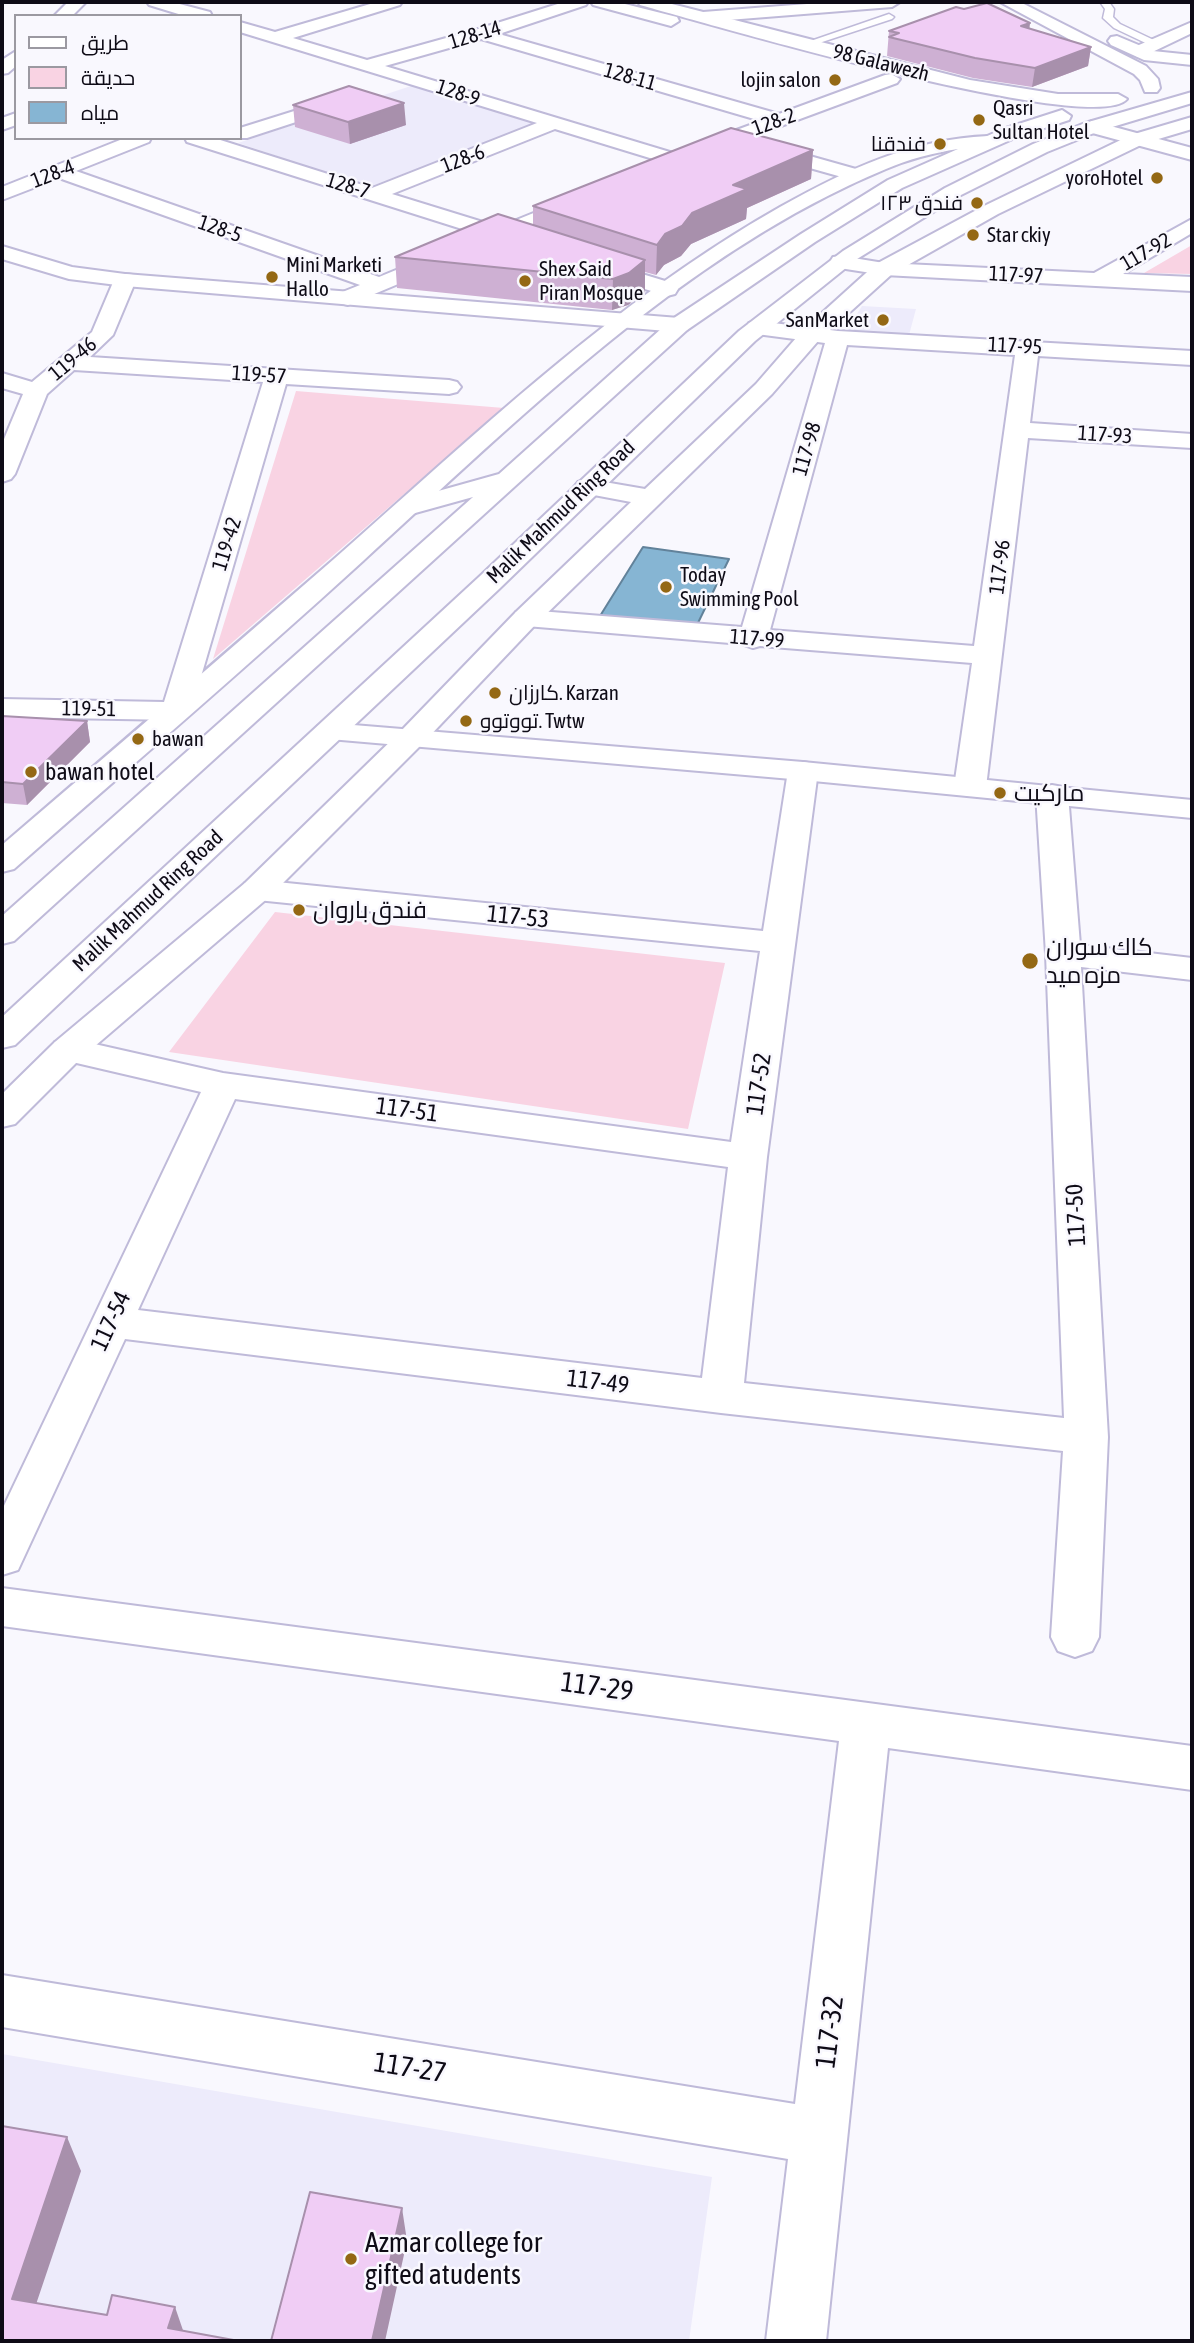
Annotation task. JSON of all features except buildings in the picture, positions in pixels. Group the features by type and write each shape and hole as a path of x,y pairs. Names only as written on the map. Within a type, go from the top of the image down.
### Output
{"main road":[{"path":"64,14 78,2"},
{"path":"155,2 196,13 218,2"},
{"path":"276,37 394,2"},
{"name":"128-14","path":"368,65 481,34 580,2"},
{"name":"98 Galawezh","path":"599,2 702,23 723,23 1029,98 1065,101 1109,115"},
{"name":"98 Galawezh","path":"646,2 702,23 891,79 1001,125"},
{"path":"1008,2 1140,70 1149,79 1151,88"},
{"path":"1040,2 1138,52 1163,59 1192,60"},
{"path":"702,23 890,9"},
{"path":"1138,52 1192,27"},
{"name":"128-9","path":"242,28 676,160"},
{"name":"128-11","path":"481,34 778,120"},
{"path":"6,79 14,61"},
{"path":"384,87 411,78"},
{"name":"128-2","path":"651,171 728,139 891,79"},
{"name":"Malik Mahmud Ring Road","path":"2,1037 757,328 841,262 952,192 1109,115 1151,88 1192,79"},
{"path":"242,133 358,95"},
{"name":"Malik Mahmud Ring Road","path":"2,934 679,325 808,238 895,184 1001,125 1109,115 1192,97"},
{"path":"1109,115 1192,139"},
{"path":"1109,115 1138,139 1192,154"},
{"path":"2,1115 68,1050 257,890 411,738 526,618 764,389 811,335 884,269 991,210 1138,139 1192,123"},
{"name":"128-6","path":"374,194 552,124"},
{"path":"2,862 529,398 667,289 735,242 856,175 926,147 1001,125"},
{"path":"728,139 856,175"},
{"name":"128-4","path":"2,194 137,140"},
{"name":"128-7","path":"210,140 527,243"},
{"name":"128-5","path":"60,172 380,285"},
{"path":"348,298 601,192"},
{"name":"117-92","path":"1099,279 1189,230"},
{"path":"2,252 69,273 125,280 679,325"},
{"path":"578,260 667,289"},
{"name":"117-97","path":"841,262 884,269 1192,284"},
{"name":"119-46","path":"2,474 36,391 102,335 125,280"},
{"path":"757,328 838,338"},
{"name":"117-95","path":"838,338 1192,358"},
{"name":"117-98","path":"753,639 838,338"},
{"name":"117-96","path":"970,787 1028,347"},
{"name":"119-57","path":"70,363 449,387"},
{"name":"119-42","path":"176,711 276,376"},
{"path":"2,380 36,391"},
{"name":"117-93","path":"1017,430 1192,441"},
{"path":"408,507 509,478"},
{"path":"587,487 650,498"},
{"name":"117-99","path":"526,618 753,639 988,656"},
{"name":"119-51","path":"2,708 176,711"},
{"path":"329,732 803,771 1192,809"},
{"name":"117-52","path":"721,1397 748,1157 803,771"},
{"name":"117-50","path":"1052,794 1063,954 1086,1437 1075,1637"},
{"name":"117-53","path":"257,890 780,943"},
{"path":"1063,954 1192,969"},
{"name":"117-51","path":"68,1050 223,1085 748,1157"},
{"name":"117-54","path":"2,1557 223,1085"},
{"name":"117-49","path":"111,1322 721,1397 1086,1437"},
{"name":"117-29","path":"2,1607 1192,1768"},
{"name":"117-32","path":"796,2341 866,1723"},
{"name":"117-27","path":"2,2001 818,2136"}],"lane":[{"path":"1104,2 1110,9 1108,18 1117,26 1157,45"},
{"path":"807,44 890,9"}],"shaded area":[{"path":"414,85 539,123 369,187 238,143"},
{"name":"SanMarket","path":"862,306 916,309 909,335 847,330"},
{"name":"Azmar college for gifted atudents","path":"2,2054 712,2177 689,2341 2,2341"}],"green space":[{"path":"1192,245 1192,274 1144,273"},
{"path":"296,391 504,408 213,659"},
{"path":"275,912 725,963 688,1129 169,1052"}],"water":[{"name":"Today Swimming Pool","path":"643,547 729,559 696,627 600,616"}],"place":[{"name":"lojin salon","path":"835,80"},
{"name":"Qasri Sultan Hotel","path":"979,120"},
{"name":"فندقنا","path":"940,144"},
{"name":"yoroHotel","path":"1157,178"},
{"name":"فندق ١٢٣","path":"977,203"},
{"name":"Star ckiy","path":"973,235"},
{"name":"Mini Marketi Hallo","path":"272,277"},
{"name":"Shex Said Piran Mosque","path":"525,281"},
{"name":"SanMarket","path":"883,320"},
{"name":"Today Swimming Pool","path":"666,587"},
{"name":"کارزان. Karzan","path":"495,693"},
{"name":"تووتوو. Twtw","path":"466,721"},
{"name":"bawan","path":"138,739"},
{"name":"bawan hotel","path":"31,772"},
{"name":"ماركيت","path":"1000,793"},
{"name":"فندق باروان","path":"299,910"},
{"name":"كاك سوران مزه ميد","path":"1030,961"},
{"name":"Azmar college for gifted atudents","path":"351,2259"}]}
